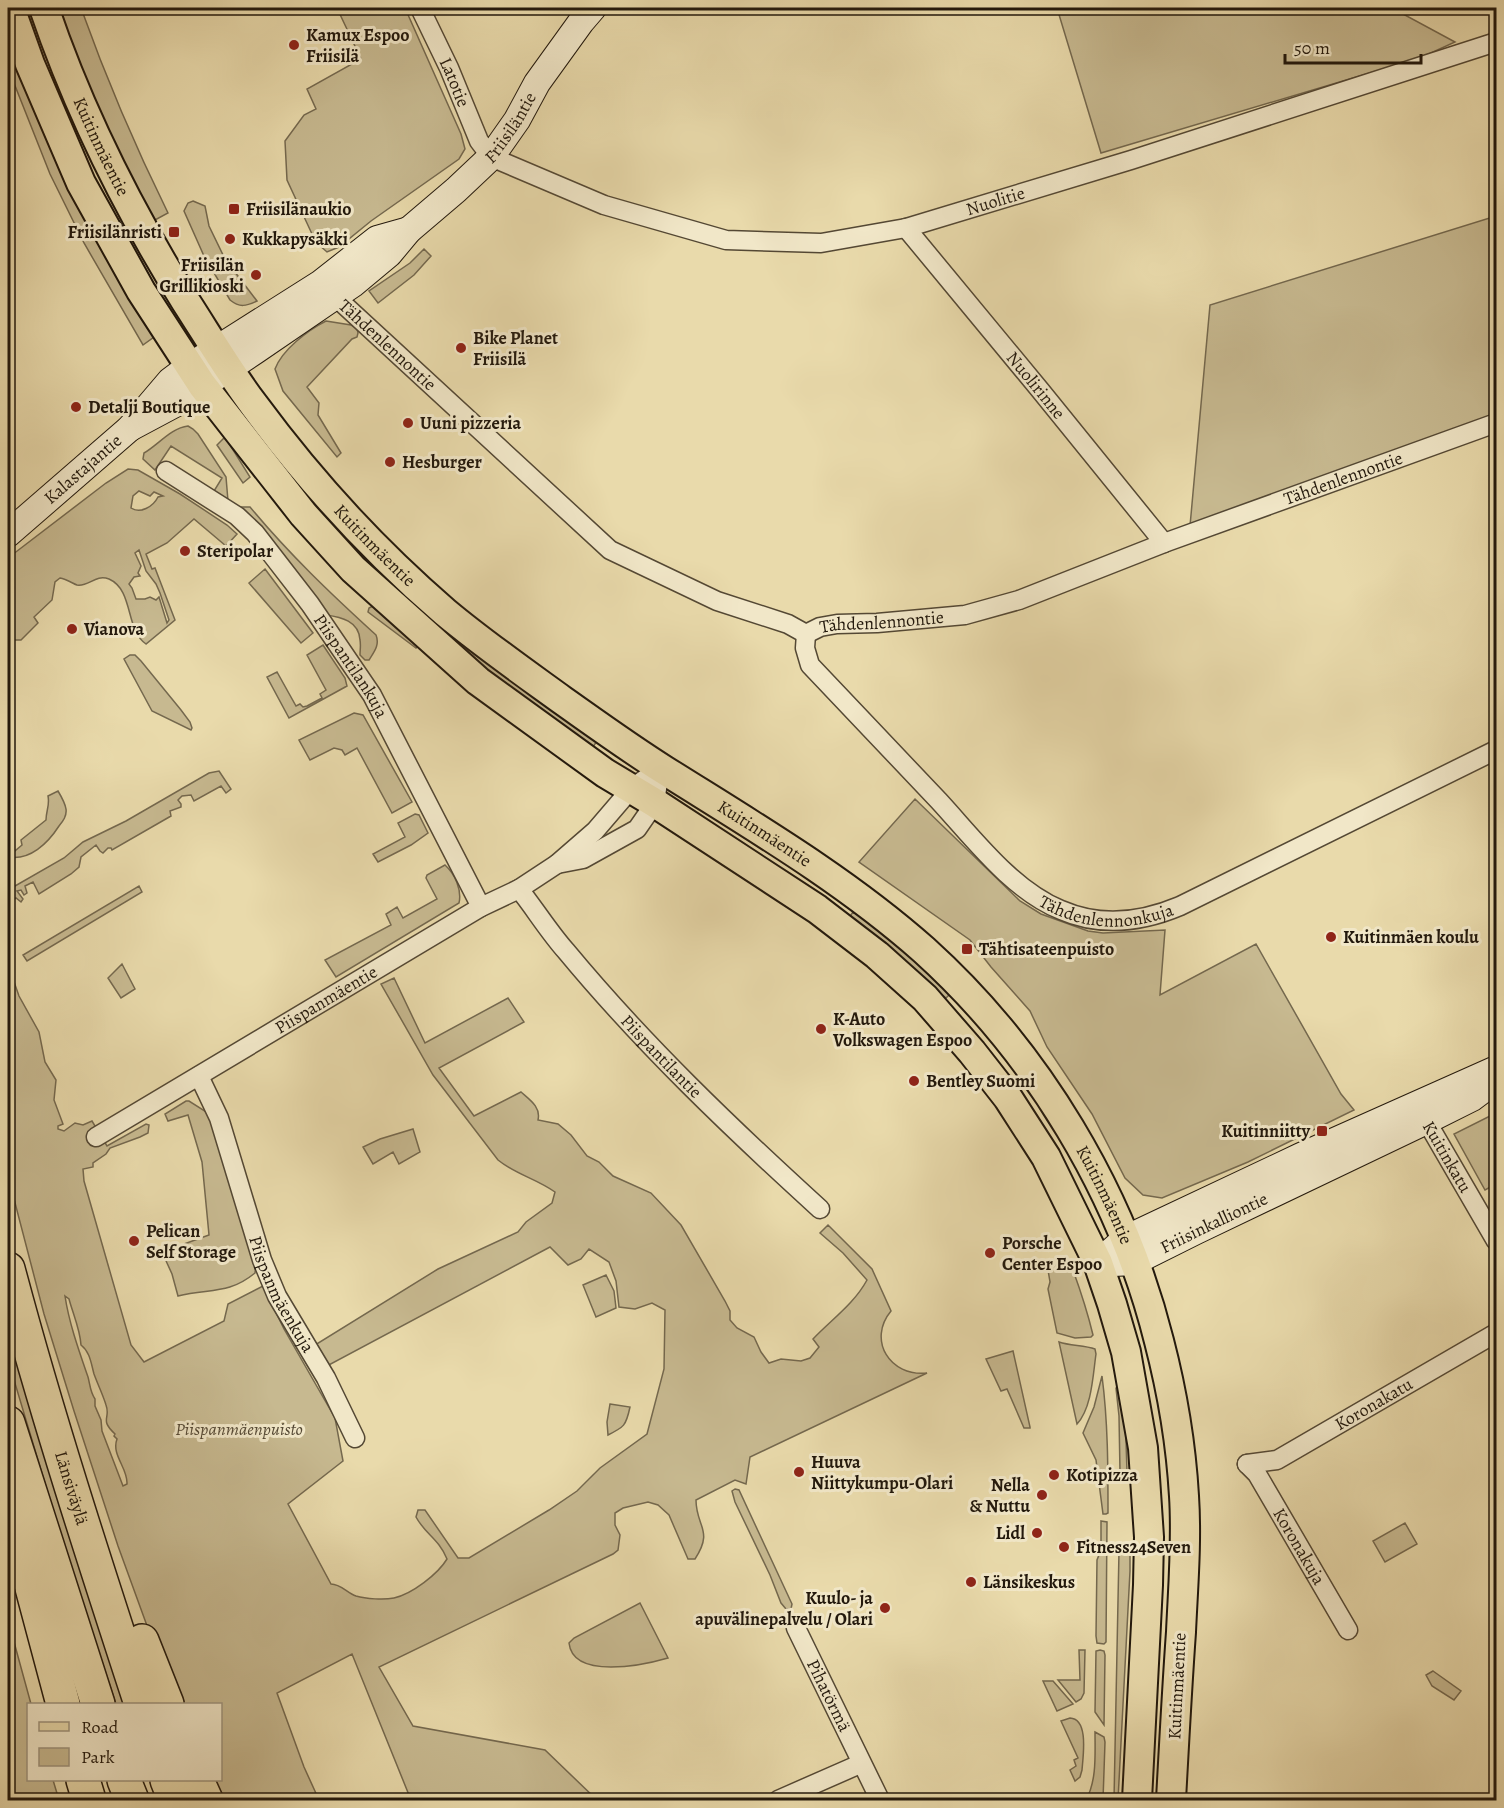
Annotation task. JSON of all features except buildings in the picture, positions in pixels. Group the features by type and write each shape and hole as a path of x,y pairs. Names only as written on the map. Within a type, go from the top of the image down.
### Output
{"highway":[{"name":"Länsiväylä","path":"8,1269 63,1458 141,1703"},
{"path":"8,1423 98,1703"},
{"path":"63,1458 114,1567 167,1703"},
{"path":"8,1498 63,1703"},
{"path":"84,1781 89,1800"},
{"path":"125,1781 132,1800"},
{"path":"168,1781 175,1800"},
{"path":"198,1781 206,1800"}],"main road":[{"name":"Kuitinmäentie","path":"10,8 30,64 81,183 141,291 196,376 303,514 353,569 478,681 605,773 817,909 877,955 925,998 972,1052 1008,1098 1046,1157 1098,1263 1126,1352 1143,1448 1149,1537 1137,1800"},
{"name":"Kuitinmäentie","path":"44,8 70,78 98,141 141,227 222,359 253,404 302,468 352,524 409,580 498,654 660,768 817,868 924,950 981,1008 1028,1065 1065,1121 1108,1199 1130,1251 1158,1338 1178,1440 1184,1499 1185,1555 1171,1800"},
{"name":"Friisiläntie","path":"222,359 328,290 377,239 409,230 491,157 517,120 537,83 593,8"},
{"name":"Kalastajantie","path":"8,534 130,428 170,381 196,376 222,359"},
{"name":"Friisinkalliontie","path":"1098,1263 1130,1251 1421,1112 1497,1069"},
{"name":"Friisinkalliontie","path":"1421,1112 1472,1098 1497,1080"}],"street":[{"name":"Latotie","path":"420,8 449,68 479,141 491,157"},
{"name":"Nuolitie","path":"491,157 604,206 726,240 821,243 906,228 1141,156 1497,42"},
{"name":"Nuolirinne","path":"906,228 1164,543"},
{"name":"Tähdenlennontie","path":"328,290 610,550 717,601 788,624 806,634 820,627 837,624 877,623 965,615 1019,600 1164,543 1497,423"},
{"name":"Piispantilankuja","path":"166,471 237,516 255,533 310,604 372,695 481,907"},
{"name":"Tähdenlennonkuja","path":"806,634 805,648 810,665 999,865 1036,897 1060,910 1084,918 1108,921 1133,920 1159,915 1497,750"},
{"name":"Piispanmäentie","path":"96,1137 481,907 519,889 557,864 594,831 632,789 660,768"},
{"name":"Piispanmäentie","path":"557,864 583,860 638,829 655,803 660,768"},
{"name":"Piispantilantie","path":"519,889 564,949 654,1049 736,1131 820,1209"},
{"name":"Piispanmäenkuja","path":"199,1076 219,1118 262,1260 277,1296 326,1378 355,1438"},
{"name":"Kuitinkatu","path":"1421,1112 1497,1241"},
{"name":"Koronakatu","path":"1247,1464 1277,1460 1497,1333"},
{"name":"Koronakuja","path":"1247,1464 1257,1474 1348,1630"},
{"name":"Pihatörmä","path":"796,1628 860,1764 880,1800"},
{"path":"778,1800 860,1764"}],"green space":[{"path":"58,8 81,8 122,112 168,213 155,220 139,196 111,144 88,90"},
{"path":"337,8 405,8 461,134 465,149 459,159 371,221 339,247 327,252 312,234 287,180 285,141 304,115 316,109 307,89 361,59"},
{"path":"1057,8 1392,8 1455,42 1420,58 1101,153"},
{"path":"8,26 106,255 154,337 143,345 84,243 50,174 8,68"},
{"path":"193,201 205,206 209,226 225,259 257,301 243,305 230,300 204,256 184,211 188,203"},
{"path":"1496,216 1496,415 1190,526 1210,305"},
{"path":"424,249 431,256 414,275 378,303 369,291 410,263"},
{"path":"326,321 351,325 357,328 358,333 357,337 352,339 307,387 319,403 318,415 341,453 337,457 283,391 275,369 283,355 296,341"},
{"path":"188,426 198,434 226,477 228,501 214,491 222,478 171,446 155,470 143,459 144,453 165,437"},
{"path":"225,437 250,477 243,483 217,445"},
{"path":"128,469 138,470 180,494 237,534 226,546 194,519 167,543 146,554 152,569 155,568 175,620 146,644 139,638 126,601 117,584 104,578 77,585 60,578 55,582 52,600 34,617 38,623 21,640 8,640 8,558 106,483","holes":["139,491 150,496 154,492 163,496 158,497 146,508 135,510 131,508 133,496","139,550 146,571 160,593 169,620 167,623 159,597 156,600 150,597 136,599 129,584 134,577 140,576 138,573 141,566 135,553"]},
{"path":"236,507 250,507 311,573 376,635 377,645 369,660 365,660 360,655 359,634 353,624 338,617 326,615"},
{"path":"265,569 313,633 301,643 249,583"},
{"path":"406,595 597,741 593,747 540,714 400,600"},
{"path":"373,606 419,645 416,648 368,612"},
{"path":"323,645 345,678 347,686 289,718 267,677 277,672 296,706 300,704 303,707 307,706 322,698 320,694 326,690 307,655"},
{"path":"135,655 141,661 181,710 190,722 191,730 152,711 124,659"},
{"path":"354,713 363,715 412,802 392,813 357,748 345,755 342,750 334,748 310,760 299,740"},
{"path":"219,771 231,789 226,793 221,786 194,801 191,795 182,796 178,800 181,807 170,811 171,816 112,850 108,848 103,853 96,845 81,857 79,867 71,874 39,894 33,882 25,886 27,893 24,895 21,890 17,891 23,899 21,902 16,898 8,904 8,890 64,858 83,842 126,821 209,773"},
{"path":"58,791 66,812 55,832 31,853 16,858 8,857 8,844 10,855 22,845 21,840 46,820 48,796"},
{"path":"915,799 1020,901 1041,914 1088,931 1103,933 1165,930 1160,995 1256,944 1341,1094 1354,1110 1248,1162 1162,1198 1143,1195 1125,1178 1092,1114 1047,1047 1030,1011 970,940 859,862"},
{"path":"415,814 419,815 428,833 411,845 378,862 373,854 405,837 398,823"},
{"path":"445,865 457,882 459,903 336,977 325,960 391,925 386,914 397,907 403,918 437,899 426,878 427,875"},
{"path":"139,886 142,892 27,961 23,955"},
{"name":"Piispanmäenpuisto","path":"8,904 9,962 19,996 39,1032 45,1062 56,1080 54,1100 63,1124 58,1126 58,1129 64,1131 75,1123 83,1125 92,1121 107,1146 146,1124 149,1125 148,1133 110,1148 106,1154 93,1163 93,1167 83,1169 84,1181 131,1345 144,1362 224,1321 228,1304 263,1286 284,1329 335,1418 343,1461 288,1504 331,1584 338,1585 360,1597 385,1599 401,1596 424,1583 447,1559 440,1546 416,1517 418,1510 425,1510 458,1558 469,1558 549,1510 577,1491 600,1468 647,1434 664,1369 665,1310 652,1303 635,1309 619,1307 616,1281 609,1262 589,1249 581,1259 568,1265 550,1247 327,1366 315,1345 438,1269 518,1232 526,1222 552,1203 555,1192 498,1160 433,1075 381,984 394,978 425,1043 508,998 524,1022 439,1068 474,1116 521,1092 538,1111 538,1120 558,1124 571,1135 587,1156 599,1162 613,1176 651,1193 681,1225 725,1301 730,1311 730,1320 737,1328 754,1337 769,1363 781,1359 801,1361 810,1358 819,1347 813,1339 849,1304 867,1280 843,1253 820,1233 828,1225 872,1269 891,1311 884,1322 881,1333 886,1354 902,1369 914,1373 927,1373 750,1457 746,1484 735,1480 696,1500 704,1535 695,1559 688,1559 669,1515 658,1505 648,1502 623,1508 615,1513 615,1525 620,1535 618,1550 613,1554 379,1667 413,1726 545,1750 597,1800 411,1800 352,1654 277,1693 304,1767 319,1800 219,1800 211,1781 222,1781 222,1703 180,1703 150,1634 118,1546 44,1314 8,1176","holes":["65,1296 69,1299 81,1345 88,1354 106,1405 106,1422 117,1439 116,1451 127,1478 127,1484 123,1486 102,1431 101,1420 72,1327"]},
{"path":"853,912 878,927 952,992 946,998 848,919"},
{"path":"122,964 135,989 121,998 108,978"},
{"path":"186,1101 208,1113 214,1123 256,1263 255,1273 236,1285 178,1296 172,1274 162,1252 209,1235 202,1162 188,1115 168,1121 165,1114"},
{"path":"1496,1113 1496,1184 1485,1190 1454,1134"},
{"path":"413,1129 420,1152 399,1164 393,1152 373,1164 363,1147"},
{"path":"1070,1262 1088,1316 1093,1335 1091,1337 1075,1338 1057,1333 1048,1289 1050,1282 1048,1270 1053,1266"},
{"path":"606,1275 614,1291 616,1308 596,1317 583,1285"},
{"path":"8,1318 127,1703 116,1703 65,1550 8,1360"},
{"path":"1059,1342 1095,1349 1089,1400 1077,1424"},
{"path":"1013,1351 1030,1428 1024,1428 1007,1389 1001,1391 986,1359"},
{"path":"1102,1376 1107,1445 1108,1513 1106,1514 1103,1514 1096,1460 1083,1433 1094,1407"},
{"path":"1122,1387 1127,1472 1120,1472 1116,1388"},
{"path":"610,1404 630,1407 624,1425 608,1435 607,1422"},
{"path":"739,1490 792,1604 791,1609 786,1609 781,1603 735,1502 732,1491"},
{"path":"1101,1521 1107,1522 1106,1642 1104,1644 1097,1643 1096,1636 1097,1560 1101,1550"},
{"path":"1405,1523 1417,1544 1385,1562 1373,1541"},
{"path":"1119,1551 1130,1551 1130,1571 1118,1800 1114,1800"},
{"path":"640,1603 668,1658 643,1664 611,1667 583,1662 573,1655 569,1643 574,1638"},
{"path":"8,1620 31,1703 27,1703 27,1781 53,1781 59,1800 8,1800"},
{"path":"1079,1650 1085,1650 1084,1693 1076,1702 1058,1680 1080,1680"},
{"path":"1096,1651 1104,1651 1105,1655 1104,1725 1095,1712"},
{"path":"1433,1671 1461,1691 1454,1700 1432,1686 1426,1675"},
{"path":"1043,1681 1053,1681 1073,1704 1057,1711"},
{"path":"1070,1718 1076,1720 1080,1725 1084,1739 1082,1770 1080,1777 1075,1781 1070,1770 1076,1766 1074,1760 1078,1758 1061,1721"},
{"path":"1095,1732 1104,1737 1105,1742 1103,1800 1086,1800 1094,1775"}],"place":[{"name":"Kamux Espoo Friisilä","path":"294,45"},
{"name":"Friisilänaukio","path":"234,209"},
{"name":"Friisilänristi","path":"174,232"},
{"name":"Kukkapysäkki","path":"230,239"},
{"name":"Friisilän Grillikioski","path":"256,275"},
{"name":"Bike Planet Friisilä","path":"461,348"},
{"name":"Detalji Boutique","path":"76,407"},
{"name":"Uuni pizzeria","path":"408,423"},
{"name":"Hesburger","path":"390,462"},
{"name":"Steripolar","path":"185,551"},
{"name":"Vianova","path":"72,629"},
{"name":"Kuitinmäen koulu","path":"1331,937"},
{"name":"Tähtisateenpuisto","path":"967,949"},
{"name":"K-Auto Volkswagen Espoo","path":"821,1029"},
{"name":"Bentley Suomi","path":"914,1081"},
{"name":"Kuitinniitty","path":"1322,1131"},
{"name":"Pelican Self Storage","path":"134,1241"},
{"name":"Porsche Center Espoo","path":"990,1253"},
{"name":"Huuva Niittykumpu-Olari","path":"799,1472"},
{"name":"Kotipizza","path":"1054,1475"},
{"name":"Nella & Nuttu","path":"1042,1495"},
{"name":"Lidl","path":"1037,1533"},
{"name":"Fitness24Seven","path":"1064,1547"},
{"name":"Länsikeskus","path":"971,1582"},
{"name":"Kuulo- ja apuvälinepalvelu / Olari","path":"885,1608"}]}
